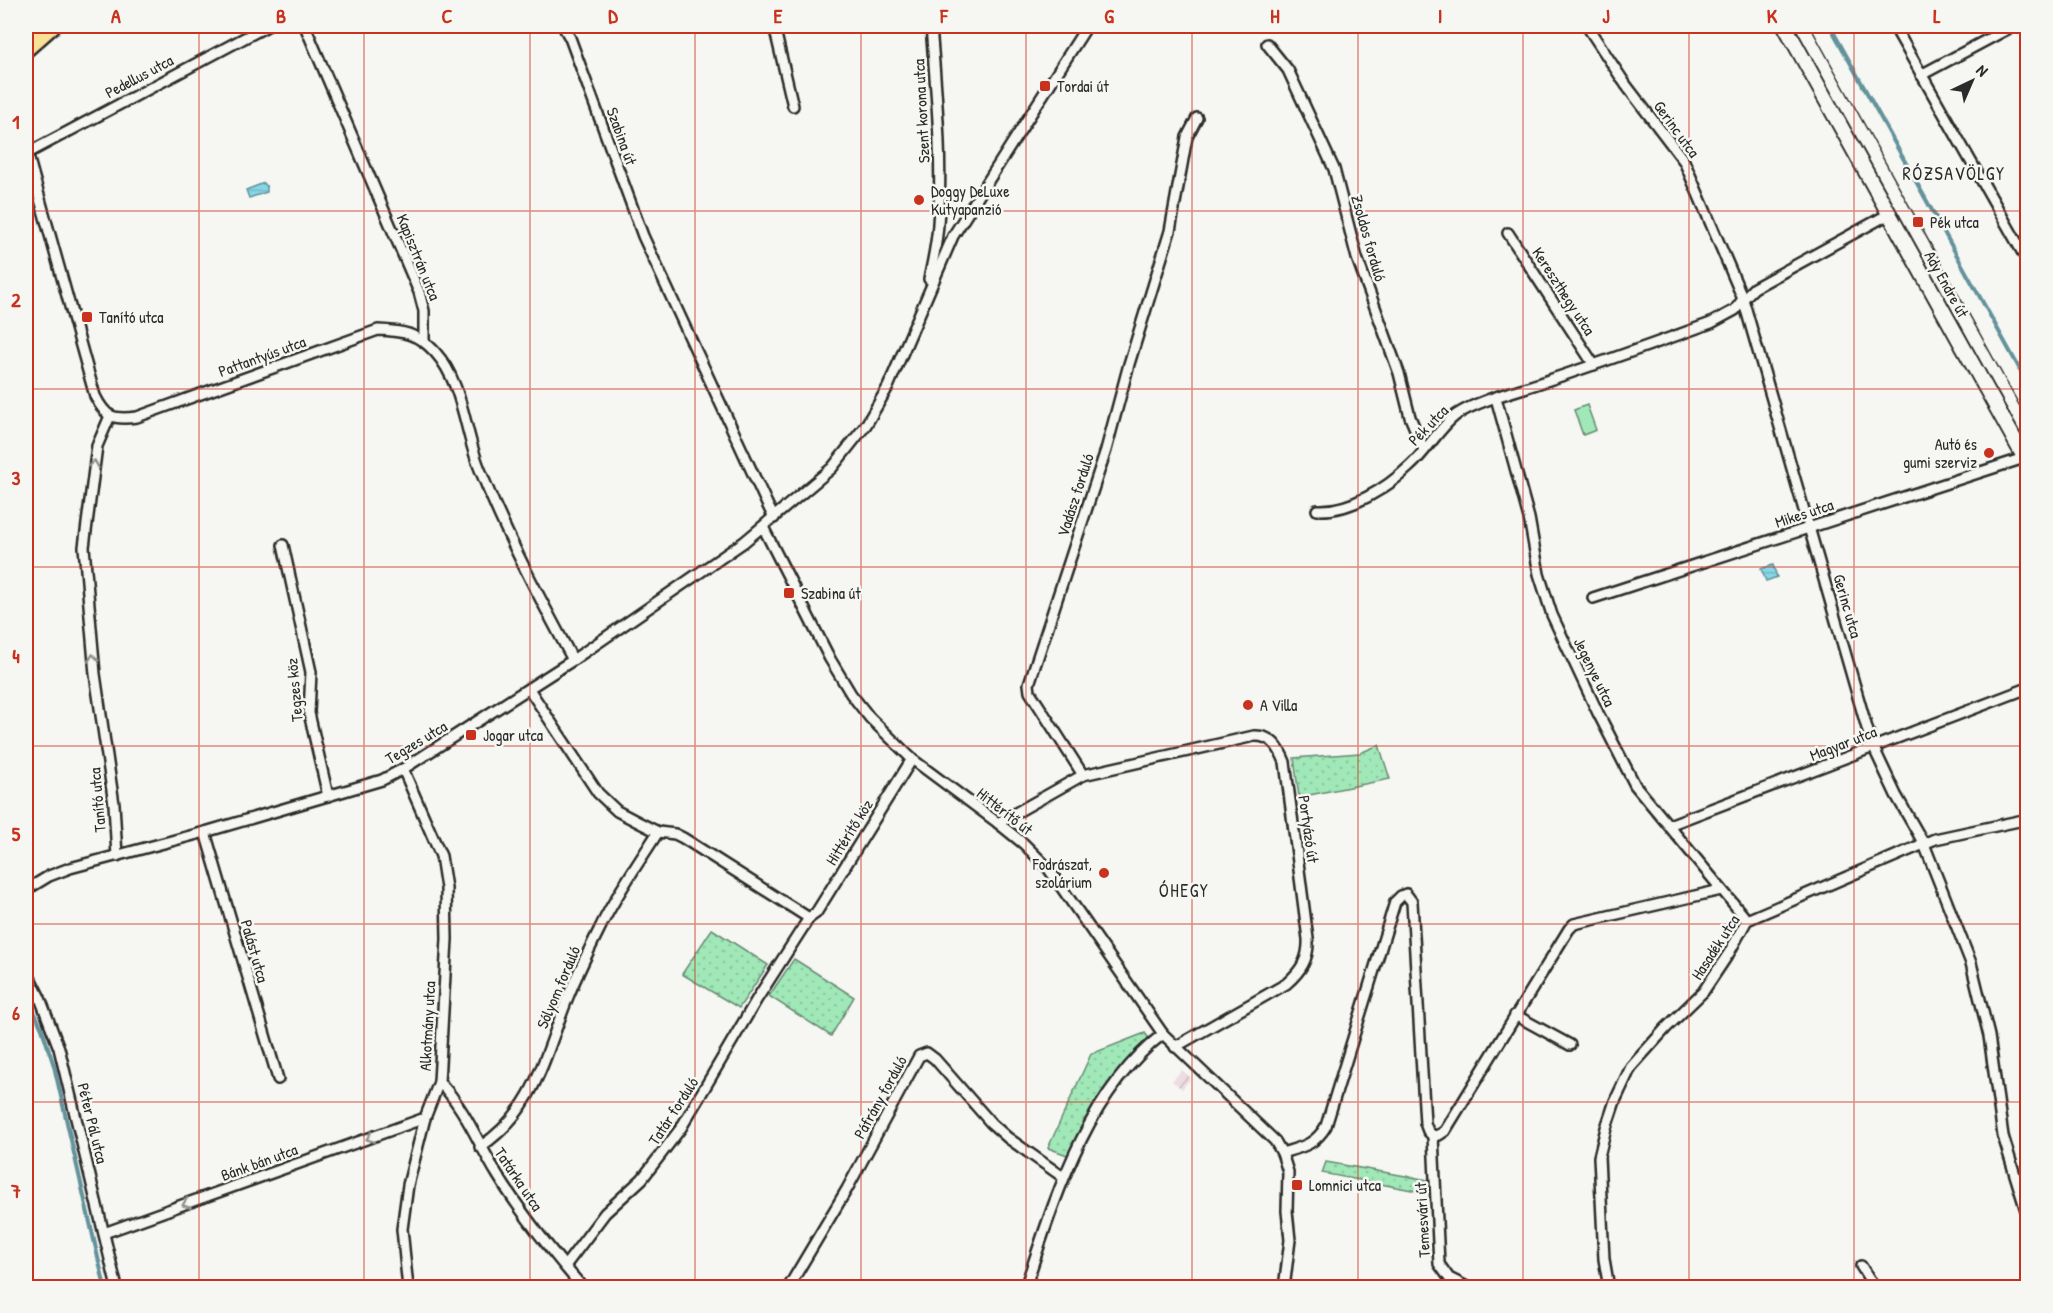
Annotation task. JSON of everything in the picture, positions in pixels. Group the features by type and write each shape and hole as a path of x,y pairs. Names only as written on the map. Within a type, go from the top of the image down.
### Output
{"main road":[{"path":"26,27 32,26"},
{"path":"26,49 52,26"}],"street":[{"name":"Pedellus utca","path":"26,152 267,26"},
{"name":"Kapisztrán utca","path":"305,26 419,292 424,310 424,341"},
{"name":"Szabina út","path":"563,26 570,38 643,236 774,518"},
{"path":"774,26 793,106"},
{"name":"Szent korona utca","path":"925,302 937,235 939,202 931,26"},
{"path":"774,518 832,468 866,425 888,387 953,236 1087,26"},
{"name":"Gerinc utca","path":"1587,26 1626,85 1684,161 1743,298 1873,747 1896,795 1924,844 1971,963 1989,1036 2003,1136 2028,1217"},
{"name":"Ady Endre út","path":"1785,26 2026,461"},
{"path":"1894,26 2028,262"},
{"path":"1921,75 2013,26"},
{"name":"Zsoldos forduló","path":"1267,44 1288,70 1334,169 1357,258 1399,373 1410,417 1424,450"},
{"name":"Vadász forduló","path":"1083,775 1030,693 1029,684 1106,450 1129,364 1170,231 1187,137 1197,118"},
{"path":"26,152 95,396 101,408 110,416"},
{"name":"Pék utca","path":"1317,510 1328,511 1347,506 1388,484 1412,465 1458,414 1496,398 1711,323 1735,310 1754,288 1889,214"},
{"name":"Kereszthegy utca","path":"1508,233 1594,365"},
{"name":"Pattantyús utca","path":"110,416 120,419 137,417 378,330 401,330 424,341"},
{"path":"424,341 436,352 450,372 482,475 573,660"},
{"name":"Jegenye utca","path":"1496,398 1529,518 1539,573 1552,615 1598,713 1635,785 1747,920"},
{"name":"Tanító utca","path":"110,416 97,446 84,547 88,610 114,804 117,856"},
{"name":"Mikes utca","path":"1593,598 1810,526 2026,461"},
{"name":"Tegzes utca","path":"26,890 49,876 376,782 403,769 573,660 774,518"},
{"name":"Hittérítő út","path":"764,527 830,659 851,694 889,739 1024,844 1048,868 1163,1034 1275,1141 1282,1153 1288,1172 1287,1211 1290,1240 1284,1287"},
{"name":"Tegzes köz","path":"282,545 311,672 309,713 328,796"},
{"name":"Magyar utca","path":"1669,825 2028,688"},
{"path":"529,689 598,793 617,811 658,832 683,837 809,918"},
{"name":"Portyázó út","path":"1083,775 1254,736 1266,737 1272,742 1279,748 1285,762 1308,939 1305,961 1297,974 1286,984 1175,1047"},
{"name":"Hittérítő köz","path":"809,918 816,913 912,759"},
{"name":"Alkotmány utca","path":"403,769 429,826 444,869 447,939 439,1082 425,1118 408,1185 402,1229 408,1287"},
{"path":"998,823 1083,775"},
{"name":"Hasadék utca","path":"1609,1287 1604,1258 1599,1157 1615,1101 1631,1067 1703,992 1729,953 1747,920 1924,844 1950,835 2028,819"},
{"name":"Palást utca","path":"205,832 278,1079"},
{"name":"Sólyom forduló","path":"480,1147 498,1136 514,1118 530,1092 600,926 658,832"},
{"path":"1282,1153 1303,1148 1312,1143 1321,1135 1326,1126 1395,902 1401,896 1406,894 1412,902 1425,1123 1433,1136 1445,1131 1569,929 1575,924 1721,890"},
{"name":"Tatár forduló","path":"565,1266 606,1212 642,1179 681,1128 757,999 809,918"},
{"name":"Péter Pál utca","path":"26,970 40,998 59,1048 117,1287"},
{"path":"1515,1015 1570,1045"},
{"path":"1025,1287 1063,1177 1094,1118 1121,1074 1163,1034"},
{"name":"Páfrány forduló","path":"788,1287 842,1197 919,1056 927,1053 935,1059 991,1124 1063,1177"},
{"name":"Tatárka utca","path":"439,1082 451,1093 480,1147 507,1190 547,1246 583,1287"},
{"name":"Bánk bán utca","path":"104,1233 425,1118"},
{"name":"Temesvári út","path":"1433,1136 1439,1264 1449,1278 1468,1287"},
{"path":"1861,1266 1875,1287"}],"shaded area":[{"path":"1182,1070 1191,1078 1182,1089 1172,1081"}],"green space":[{"path":"1587,405 1596,430 1583,435 1574,410"},
{"path":"1379,745 1390,779 1299,797 1294,758 1360,753"},
{"path":"712,929 768,965 739,1008 682,974"},
{"path":"794,959 854,997 831,1036 769,996"},
{"path":"1145,1033 1150,1040 1126,1062 1095,1107 1070,1156 1048,1148 1091,1054"},
{"path":"1326,1162 1428,1180 1428,1193 1322,1173"}],"water":[{"path":"264,183 267,192 249,198 246,190"},
{"path":"1773,565 1777,577 1766,581 1761,569"}],"waterway":[{"path":"1830,26 2028,384"},
{"path":"2019,368 2028,364"},
{"path":"26,994 42,1029 54,1066 105,1288"}],"tram line":[{"path":"1810,26 2028,421"}],"place":[{"name":"Tordai út","path":"1045,86"},
{"name":"Doggy DeLuxe Kutyapanzió","path":"919,200"},
{"name":"Pék utca","path":"1918,222"},
{"name":"Tanító utca","path":"87,317"},
{"name":"Autó és gumi szerviz","path":"1989,453"},
{"name":"Szabina út","path":"789,593"},
{"name":"A Villa","path":"1248,705"},
{"name":"Jogar utca","path":"471,735"},
{"name":"Fodrászat, szolárium","path":"1104,873"},
{"name":"Lomnici utca","path":"1297,1185"}],"district":[{"name":"RÓZSAVÖLGY","path":"1954,173"},
{"name":"ÓHEGY","path":"1184,890"}]}
